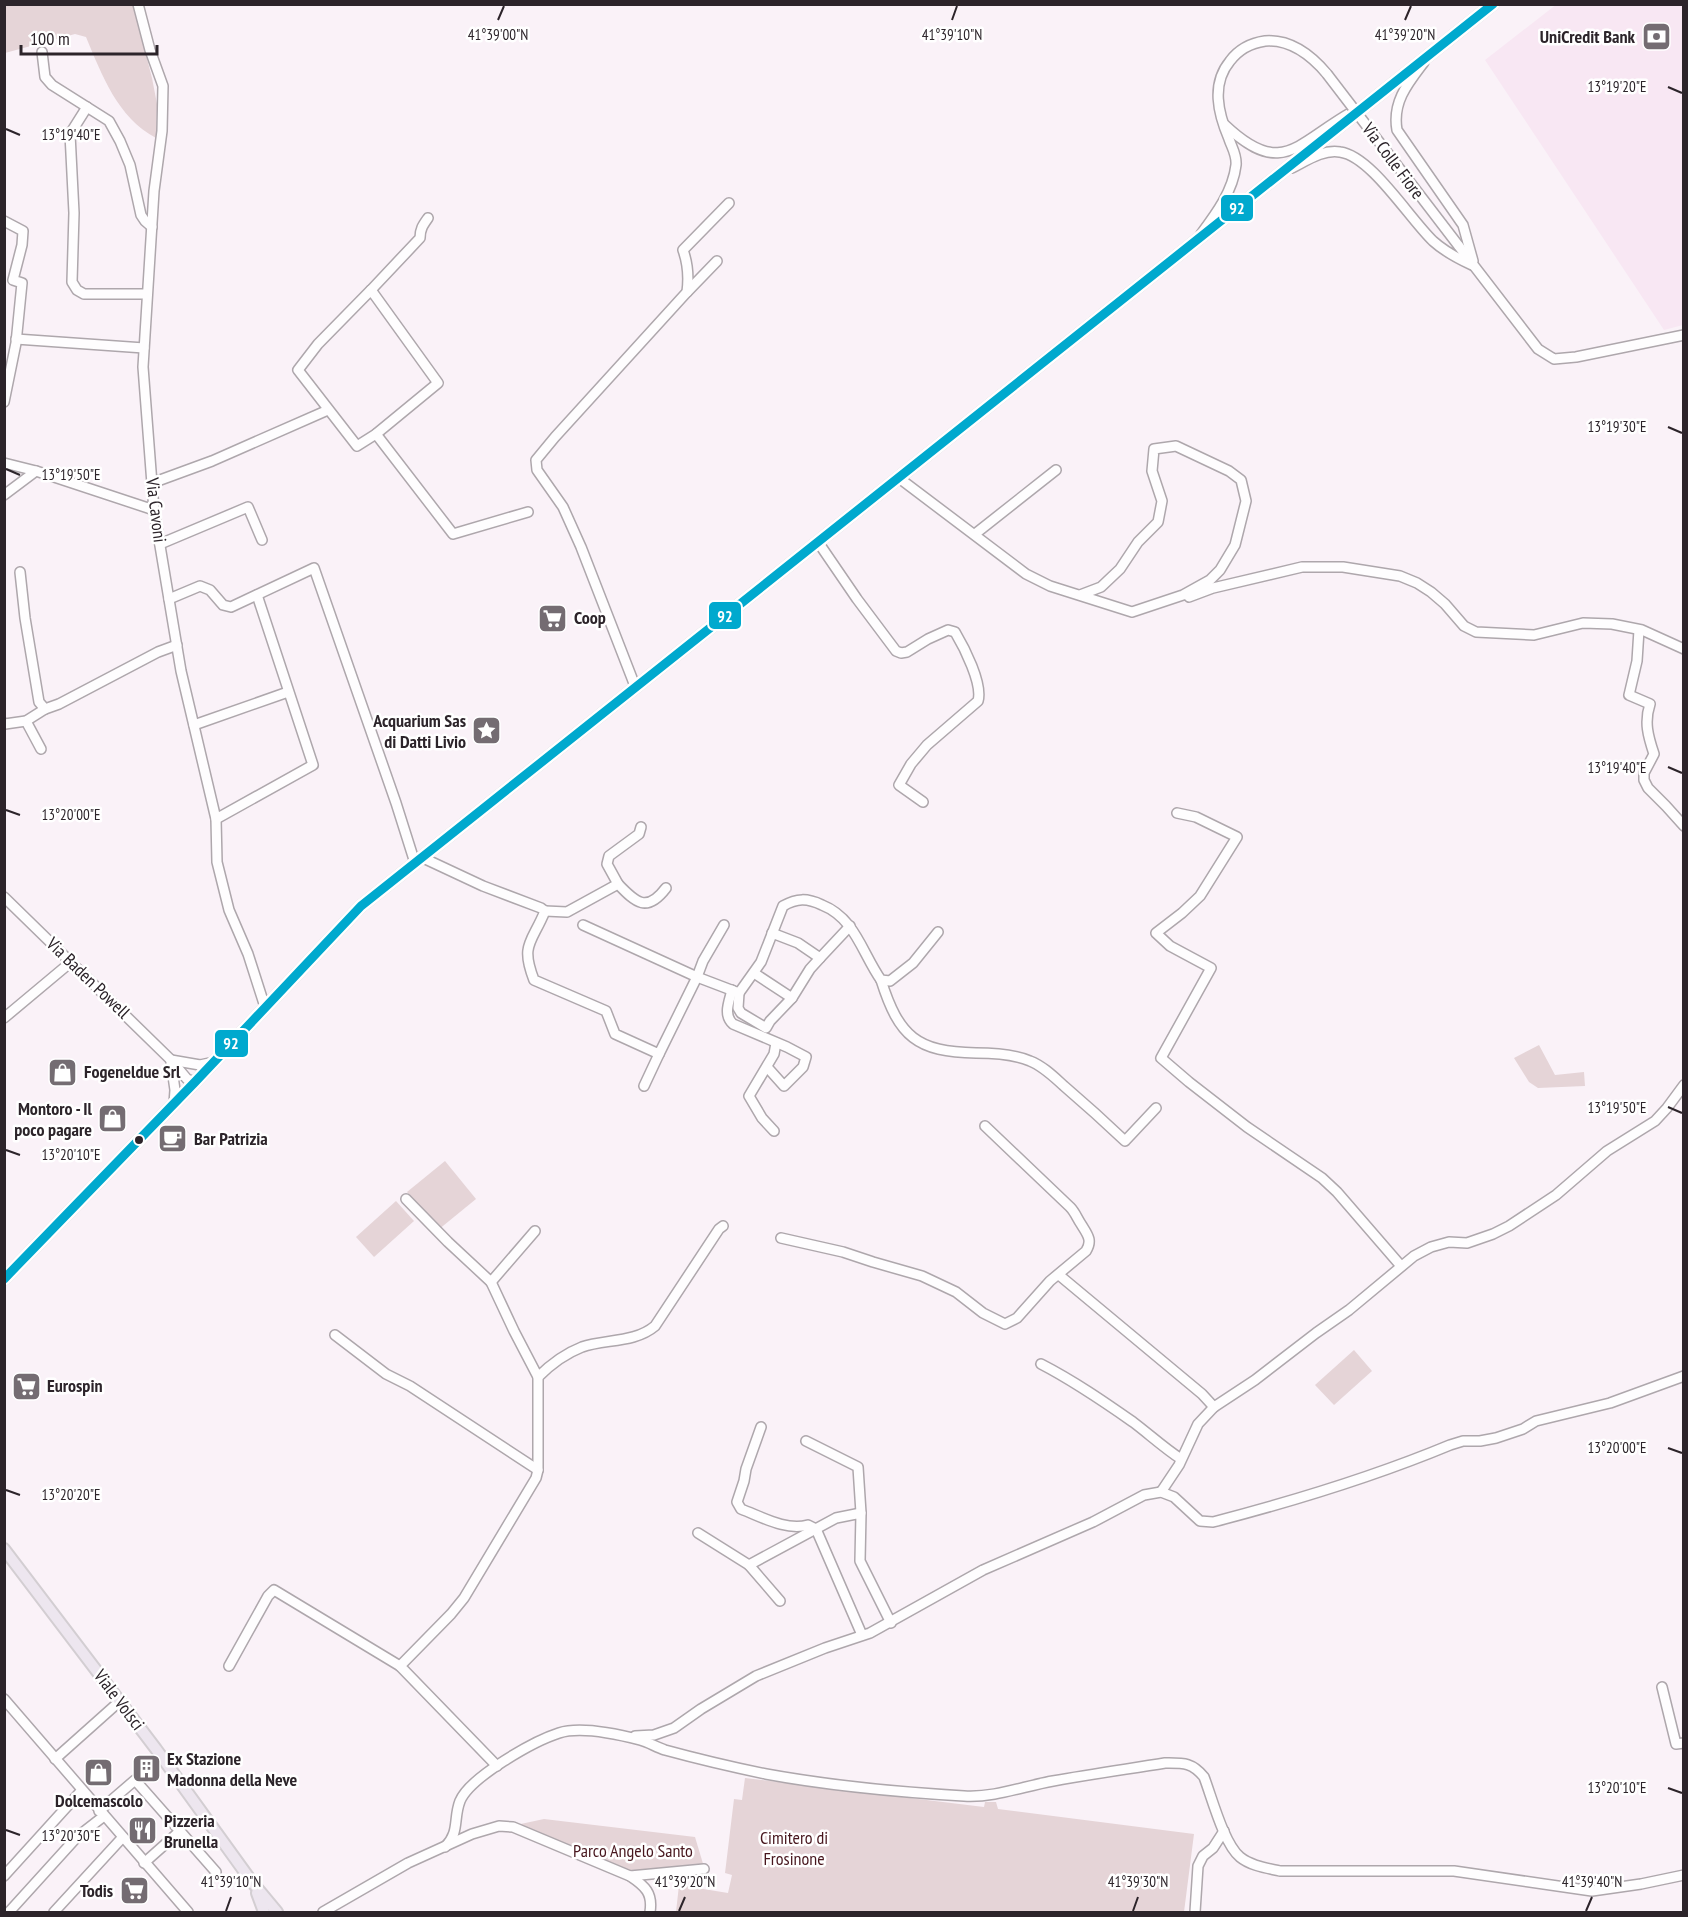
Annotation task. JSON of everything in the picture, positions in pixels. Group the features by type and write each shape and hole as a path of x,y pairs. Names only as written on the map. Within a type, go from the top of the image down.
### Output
{"main road":[{"path":"4,1279 174,1104 361,906 1493,4"},
{"name":"Viale Volsci","path":"4,1549 120,1701 252,1882"},
{"path":"252,1882 264,1912"},
{"path":"252,1882 277,1912"}],"street":[{"name":"Via Cavoni","path":"138,4 150,50 163,86 162,131 152,227 143,367 154,510 177,645 216,819 217,862 229,910 248,954 265,1007"},
{"name":"Via Colle Fiore","path":"1194,243 1224,200 1236,167 1234,150 1223,123 1218,98 1221,76 1239,51 1251,44 1279,41 1294,46 1316,61 1327,74 1538,349 1554,359 1576,357 1683,335"},
{"path":"42,52 45,77 51,85 109,121 130,165 141,215 152,227"},
{"path":"1428,56 1399,99 1396,111 1398,130 1463,225 1474,266"},
{"path":"1223,123 1252,147 1260,151 1276,153 1294,148 1371,101"},
{"path":"87,107 70,134 74,213 72,282 77,290 84,294 147,294"},
{"path":"1278,175 1318,155 1339,152 1352,155 1376,176 1433,241 1455,257 1474,266"},
{"path":"687,292 687,263 683,250 729,203"},
{"path":"371,290 438,383 357,447 298,370 318,344 413,247 420,238 422,226 429,218"},
{"path":"4,221 22,231 22,245 13,280 22,283 16,339 4,402"},
{"path":"635,686 581,547 563,507 537,470 536,460 717,261"},
{"path":"16,339 144,348"},
{"path":"152,483 212,462 328,410"},
{"path":"376,434 453,534 528,512"},
{"path":"899,478 1026,574 1050,586 1132,612 1175,597 1210,580 1220,570 1235,545 1246,501 1241,480 1229,471 1176,446 1154,449 1152,471 1162,501 1158,522 1138,542 1120,569 1101,587 1080,595"},
{"path":"4,463 36,471 154,510"},
{"path":"975,534 1056,470"},
{"path":"4,495 36,471"},
{"path":"160,544 248,507 262,540"},
{"path":"818,542 896,651 907,652 927,639 948,630 955,632 973,671 980,694 978,701 927,745 911,764 899,785 923,802"},
{"path":"1175,597 1185,598 1214,588 1302,567 1343,567 1400,576 1416,583 1445,604 1464,626 1476,632 1534,635 1583,623 1612,624 1639,630 1676,644 1683,649"},
{"path":"169,598 200,586 210,590 223,605 231,607 314,568 418,860 545,911 567,912 618,884"},
{"path":"20,572 39,702 45,709"},
{"path":"216,819 313,765 257,595"},
{"path":"1639,630 1637,661 1629,695 1650,704 1646,717 1648,736 1654,754 1644,773 1644,780 1648,788 1683,826"},
{"path":"4,723 26,721 45,709 59,704 158,652 177,645"},
{"path":"194,725 288,692"},
{"path":"26,721 42,749"},
{"path":"1177,813 1196,817 1237,837 1200,896 1156,933 1170,946 1211,968 1161,1058 1247,1127 1322,1178 1337,1192 1401,1266"},
{"path":"641,827 639,834 609,856 607,864 618,884 633,898 642,902 655,902 666,888"},
{"name":"Via Baden Powell","path":"4,897 171,1060 192,1074 195,1082"},
{"path":"767,1067 784,1086 803,1067 806,1057 733,1024 727,1016 736,991 754,973 761,962 783,906 794,900 809,899 829,908 850,926 881,980 898,1019 908,1034 920,1043 959,1053 1016,1056 1032,1062 1049,1073 1091,1109 1125,1142 1156,1108"},
{"path":"545,911 527,948 528,964 534,980 606,1011 615,1034 659,1054"},
{"path":"583,925 696,977 736,991"},
{"path":"644,1086 703,962 724,926"},
{"path":"736,991 738,1008 741,1013 766,1028 792,998 810,969 850,926"},
{"path":"881,980 890,981 913,963 938,932"},
{"path":"772,933 798,943 820,958"},
{"path":"4,1018 71,962"},
{"path":"754,973 792,998"},
{"path":"774,1131 762,1118 749,1096 774,1054 777,1043"},
{"path":"174,1104 175,1090 171,1060 200,1065 214,1062"},
{"path":"1161,1492 1182,1459 1198,1424 1214,1407 1255,1380 1349,1310 1401,1266 1431,1247 1449,1242 1467,1243 1493,1234 1556,1195 1607,1151 1655,1121 1683,1085"},
{"path":"781,1238 843,1252 922,1276 956,1293 996,1321 1005,1324 1017,1318 1050,1281 1086,1251 1089,1238 1078,1216 1070,1207 985,1126"},
{"path":"400,1666 464,1598 536,1478 538,1470 538,1377 491,1282 442,1237 406,1199"},
{"path":"538,1377 555,1361 583,1347 644,1334 655,1326 723,1226"},
{"path":"491,1282 535,1231"},
{"path":"1059,1275 1202,1394 1214,1407"},
{"path":"335,1335 386,1374 410,1386 538,1470"},
{"path":"1041,1365 1090,1391 1163,1448 1182,1459"},
{"path":"623,1737 654,1735 674,1728 701,1708 756,1676 891,1623 983,1570 1093,1522 1143,1495 1161,1492 1174,1497 1200,1521 1213,1522 1354,1481 1450,1444 1496,1438 1522,1429 1536,1421 1611,1402 1683,1376"},
{"path":"761,1427 746,1469 737,1502 738,1506 778,1523 797,1528 808,1524 816,1529 862,1635"},
{"path":"806,1441 858,1467 861,1513 860,1561 891,1623"},
{"path":"749,1565 836,1518 861,1513"},
{"path":"698,1533 749,1565 780,1601"},
{"path":"230,1666 268,1596 274,1590 400,1666 497,1766"},
{"path":"1662,1688 1676,1744 1683,1743"},
{"path":"4,1699 188,1912"},
{"path":"55,1758 120,1701"},
{"path":"445,1847 454,1835 458,1810 465,1792 476,1781 511,1756 559,1733 576,1729 641,1740 661,1749 721,1765 768,1774 833,1785 969,1796 996,1794 1052,1781 1166,1763 1184,1763 1196,1768 1204,1777 1231,1848 1242,1859 1260,1867 1280,1871 1454,1871 1592,1891 1683,1875"},
{"path":"9,1912 73,1841 135,1780 216,1872"},
{"path":"4,1876 82,1790"},
{"path":"323,1912 408,1863 472,1834 499,1826 513,1827 630,1876 651,1894 650,1912"},
{"path":"144,1863 180,1831"},
{"path":"1195,1912 1198,1866 1203,1856 1213,1848 1224,1831"},
{"path":"54,1912 122,1838"},
{"path":"1213,1848 1237,1854"},
{"path":"630,1876 704,1869"}],"shaded area":[{"path":"1557,4 1683,5 1683,325 1664,330 1485,60"}],"green space":[{"path":"5,4 133,5 157,104 156,138 142,129 121,107 105,80 86,37 75,34 5,53"},
{"path":"1539,1045 1555,1075 1584,1072 1585,1086 1538,1088 1529,1082 1514,1058"},
{"path":"445,1161 476,1199 438,1230 407,1192"},
{"path":"396,1201 414,1221 374,1257 356,1237"},
{"path":"1354,1350 1372,1371 1334,1405 1315,1385"},
{"name":"Cimitero di Frosinone","path":"745,1778 984,1807 985,1802 996,1802 998,1809 1194,1834 1184,1912 676,1912 679,1885 728,1893 732,1875 725,1873 734,1799 742,1800"},
{"name":"Parco Angelo Santo","path":"544,1819 695,1837 704,1867 629,1873 516,1825"}],"transit line":[{"name":"92","path":"4,1279 361,906 1493,4"}],"place":[{"name":"UniCredit Bank","path":"1656,37"},
{"name":"Coop","path":"553,618"},
{"name":"Acquarium Sas di Datti Livio","path":"487,731"},
{"name":"Fogeneldue Srl","path":"63,1072"},
{"name":"Montoro - Il poco pagare","path":"113,1119"},
{"name":"Bar Patrizia","path":"173,1139"},
{"name":"Eurospin","path":"26,1386"},
{"name":"Ex Stazione Madonna della Neve","path":"146,1769"},
{"name":"Dolcemascolo","path":"99,1772"},
{"name":"Pizzeria Brunella","path":"143,1831"},
{"name":"Todis","path":"134,1891"}]}
